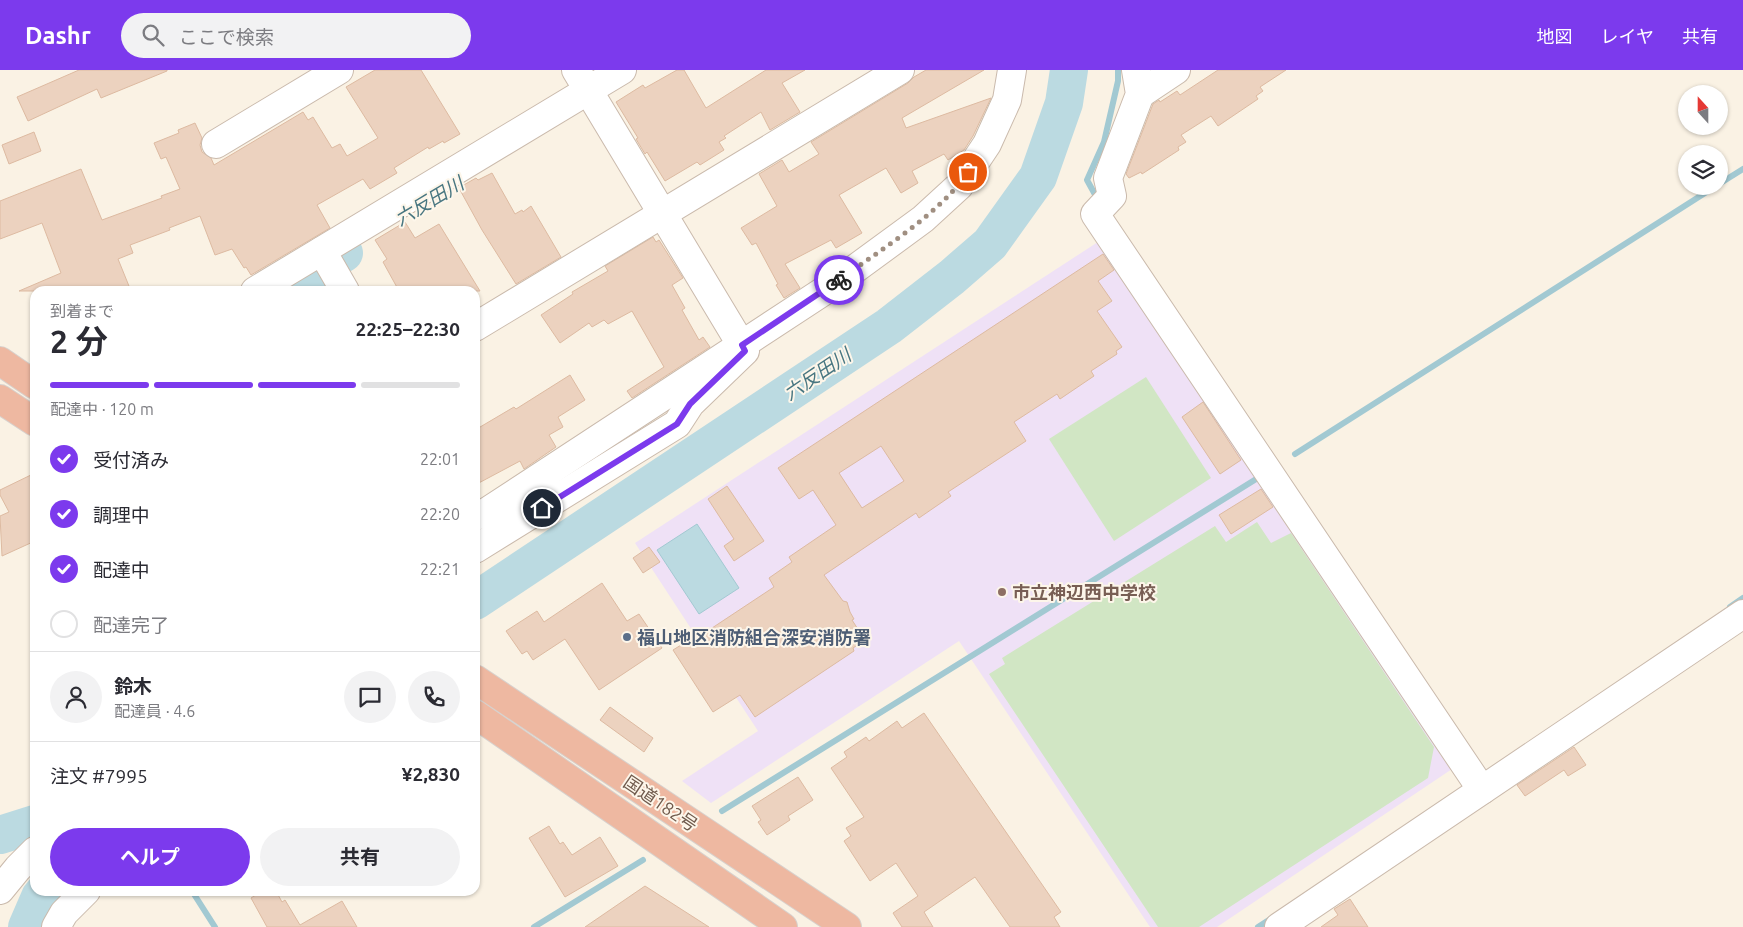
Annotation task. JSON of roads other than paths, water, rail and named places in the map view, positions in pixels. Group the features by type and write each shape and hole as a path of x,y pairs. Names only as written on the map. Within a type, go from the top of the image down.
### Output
{"highway":[{"path":"0,362 30,382"},
{"path":"0,399 30,419"},
{"name":"国道182号","path":"480,681 847,927"},
{"name":"国道182号","path":"480,717 783,927"}],"street":[{"path":"216,144 339,70"},
{"path":"266,286 326,258 583,80 622,70"},
{"path":"480,324 900,70"},
{"path":"480,515 486,513 833,285 923,219 959,186 987,144 1007,100 1012,70"},
{"path":"1176,70 1138,82 1108,178 1112,196 1095,214 1482,790"},
{"path":"480,547 677,424 690,404 745,351 583,80"},
{"path":"326,258 342,286"},
{"path":"1279,927 1743,614"},
{"path":"0,890 30,856"},
{"path":"56,927 64,913 81,896"}],"water":[{"path":"697,524 739,588 699,614 657,550"}],"waterway":[{"name":"六反田川","path":"480,598 889,326 952,277 990,244 1038,177 1064,103 1069,70"},
{"path":"1098,200 1087,180 1104,142 1118,81 1118,70"},
{"path":"1728,178 1743,169"},
{"path":"1295,454 1702,195"},
{"name":"六反田川","path":"289,286 344,253"},
{"path":"722,811 1261,476"},
{"path":"1730,607 1743,598"},
{"name":"六反田川","path":"0,835 30,826"},
{"path":"534,927 643,860"},
{"name":"六反田川","path":"27,927 41,896"},
{"path":"195,896 215,927"},
{"path":"1258,927 1272,918"}],"place":[{"name":"市立神辺西中学校","path":"1002,592"},
{"name":"福山地区消防組合深安消防署","path":"627,637"}]}
